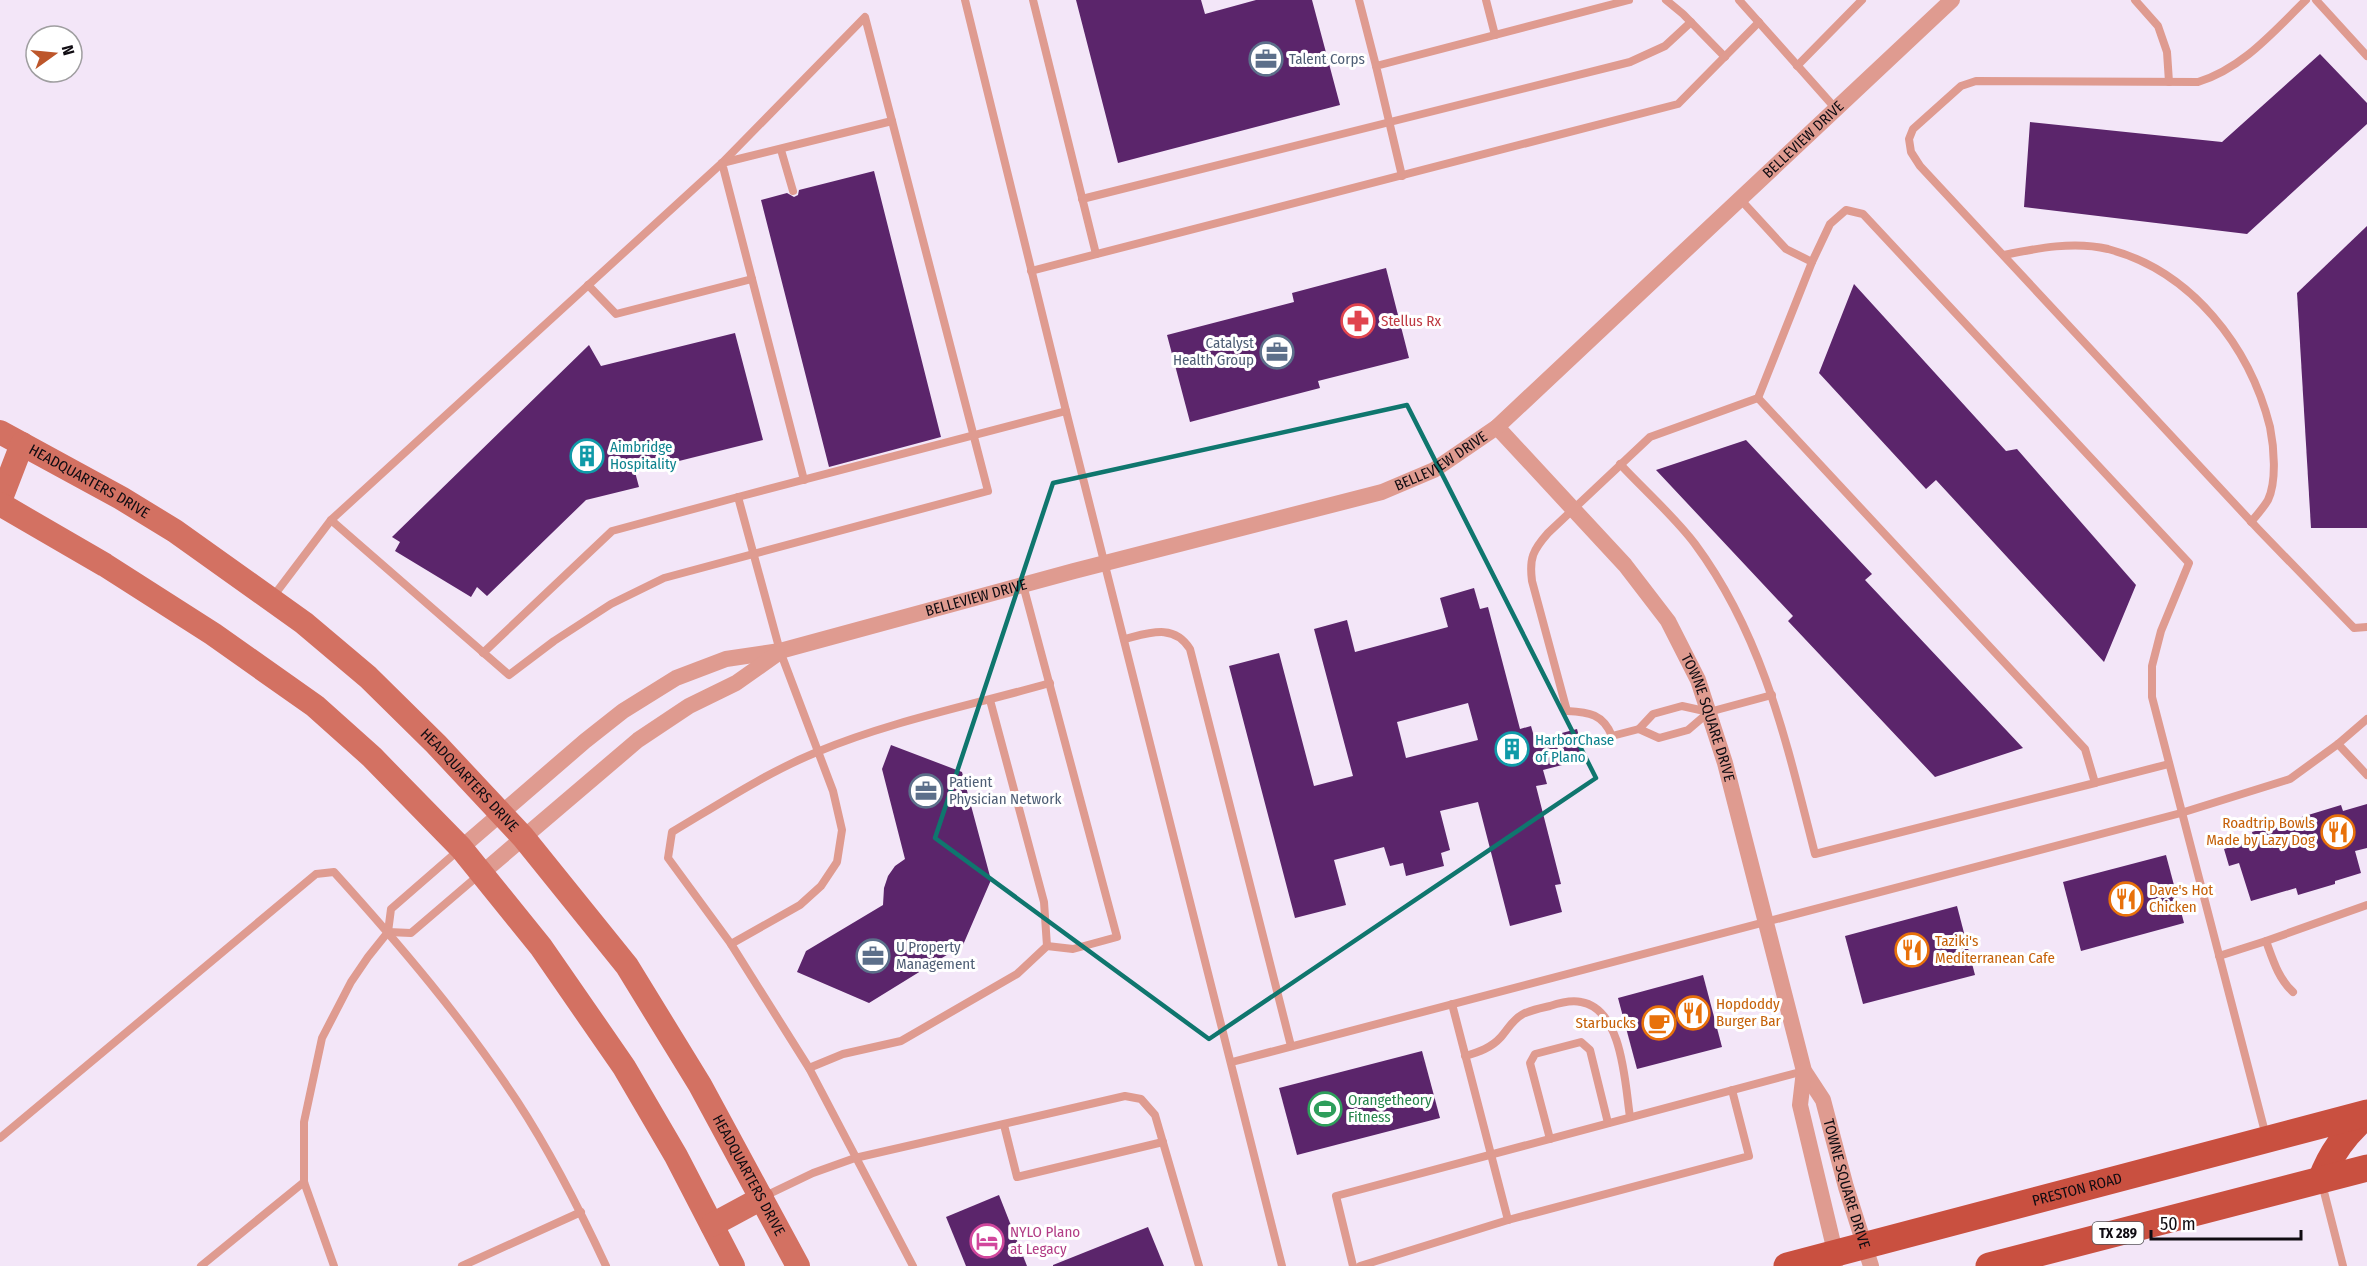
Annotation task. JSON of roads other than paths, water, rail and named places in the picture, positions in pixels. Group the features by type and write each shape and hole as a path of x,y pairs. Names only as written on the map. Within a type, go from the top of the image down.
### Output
{"main road":[{"name":"HEADQUARTERS DRIVE","path":"0,432 175,531 304,623 368,677 500,812 523,837 627,966 700,1085 798,1266"},
{"path":"22,444 0,502 183,615 315,706 372,757 461,848 541,947 624,1067 676,1156 733,1266"},
{"path":"2321,1180 2330,1156 2349,1130 2367,1114"},
{"name":"PRESTON ROAD","path":"1787,1266 1868,1256 2266,1139 2367,1114"},
{"name":"TX 289","path":"1989,1266 2367,1168"},
{"path":"712,1225 762,1198"}],"street":[{"name":"BELLEVIEW DRIVE","path":"461,848 500,812 622,711 676,678 726,658 780,651 1382,492 1434,470 1497,427 1952,0"},
{"name":"TOWNE SQUARE DRIVE","path":"1497,427 1625,565 1668,621 1698,681 1725,763 1804,1071 1823,1100 1846,1187 1868,1256"},
{"name":"BELLEVIEW DRIVE","path":"482,873 638,740 690,706 736,683 780,651"},
{"name":"TOWNE SQUARE DRIVE","path":"1804,1071 1800,1105 1837,1260"}],"lane":[{"path":"965,0 1066,411 1282,1266"},
{"path":"1033,0 1096,254"},
{"path":"1359,0 1402,176"},
{"path":"1486,0 1495,35"},
{"path":"1376,66 1629,0"},
{"path":"1666,0 1725,57"},
{"path":"1739,0 1836,109"},
{"path":"1797,66 1862,0"},
{"path":"2135,0 2158,26 2167,52 2169,82"},
{"path":"2306,0 2251,53 2219,76 2198,82 1976,81 1961,86 1913,129 1909,139 1911,152 1920,166 2251,522 2354,628 2367,627"},
{"path":"2316,0 2367,56"},
{"path":"270,599 331,520 722,163 866,17 988,491 664,578 611,604 554,641 509,675 331,520"},
{"path":"1082,199 1630,62 1665,46 1691,22"},
{"path":"1031,271 1678,104 1759,22"},
{"path":"722,163 892,121"},
{"path":"781,150 793,192"},
{"path":"722,163 804,480"},
{"path":"1740,199 1786,249 1812,262"},
{"path":"1709,712 1682,706 1653,714 1639,729 1612,736 1607,724 1589,712 1567,711 1532,581 1530,566 1534,548 1650,437 1758,398 1812,262 1830,224 1846,210 1863,214 2189,563 2161,631 2152,666 2152,697 2266,1139"},
{"path":"2004,255 2035,248 2066,245 2108,249 2150,265 2180,284 2224,328 2252,374 2274,444 2273,473 2268,499 2251,522"},
{"path":"588,285 616,314 752,279"},
{"path":"1758,398 2085,749 2095,783"},
{"path":"483,653 612,531 1066,411"},
{"path":"1620,464 1694,543 1723,587 1759,658 1772,695 1815,854 2169,765"},
{"path":"731,944 800,905 821,886 837,862 842,830 833,791 780,651 738,497"},
{"path":"809,1068 843,1054 901,1041 1017,974 1047,946 1073,949 1117,937 1023,585"},
{"path":"1124,639 1158,631 1174,633 1190,649 1292,1046"},
{"path":"913,1266 809,1068 731,944 668,858 672,832 758,782 817,752 887,728 1050,683"},
{"path":"1639,729 1659,738 1688,730 1709,712 1772,695"},
{"path":"990,700 1044,902 1047,946"},
{"path":"1232,1062 1766,920 2181,813 2290,779 2338,744 2367,719"},
{"path":"2338,744 2367,775"},
{"path":"334,1266 304,1182 304,1122 322,1038 351,982 388,932 391,909 461,848"},
{"path":"0,1138 316,874 334,872 388,932 452,1010 518,1102 581,1212 606,1266"},
{"path":"388,932 411,933 482,873"},
{"path":"2219,956 2367,905"},
{"path":"2266,941 2277,971 2293,992"},
{"path":"1465,1056 1488,1048 1501,1037 1512,1022 1525,1013 1560,1003 1582,1002 1599,1010 1608,1019 1621,1059 1630,1117"},
{"path":"1452,1004 1508,1220"},
{"path":"1550,1139 1530,1063 1535,1054 1581,1041 1590,1050 1608,1123"},
{"path":"1353,1266 1336,1196 1804,1071"},
{"path":"1360,1266 1508,1220 1749,1156 1732,1090"},
{"path":"762,1198 813,1173 855,1158 1125,1096 1141,1099 1155,1115 1199,1266"},
{"path":"1004,1125 1017,1177 1163,1142"},
{"path":"2321,1180 2343,1266"},
{"path":"201,1266 304,1182"},
{"path":"462,1266 581,1212"}],"place":[{"name":"Talent Corps","path":"1266,59"},
{"name":"Stellus Rx","path":"1358,321"},
{"name":"Catalyst Health Group","path":"1277,352"},
{"name":"Aimbridge Hospitality","path":"587,456"},
{"name":"HarborChase of Plano","path":"1512,749"},
{"name":"Patient Physician Network","path":"926,791"},
{"name":"Roadtrip Bowls Made by Lazy Dog","path":"2338,832"},
{"name":"Dave's Hot Chicken","path":"2126,899"},
{"name":"Taziki's Mediterranean Cafe","path":"1912,950"},
{"name":"U Property Management","path":"873,956"},
{"name":"Hopdoddy Burger Bar","path":"1693,1013"},
{"name":"Starbucks","path":"1659,1023"},
{"name":"Orangetheory Fitness","path":"1325,1109"},
{"name":"NYLO Plano at Legacy","path":"987,1241"}]}
